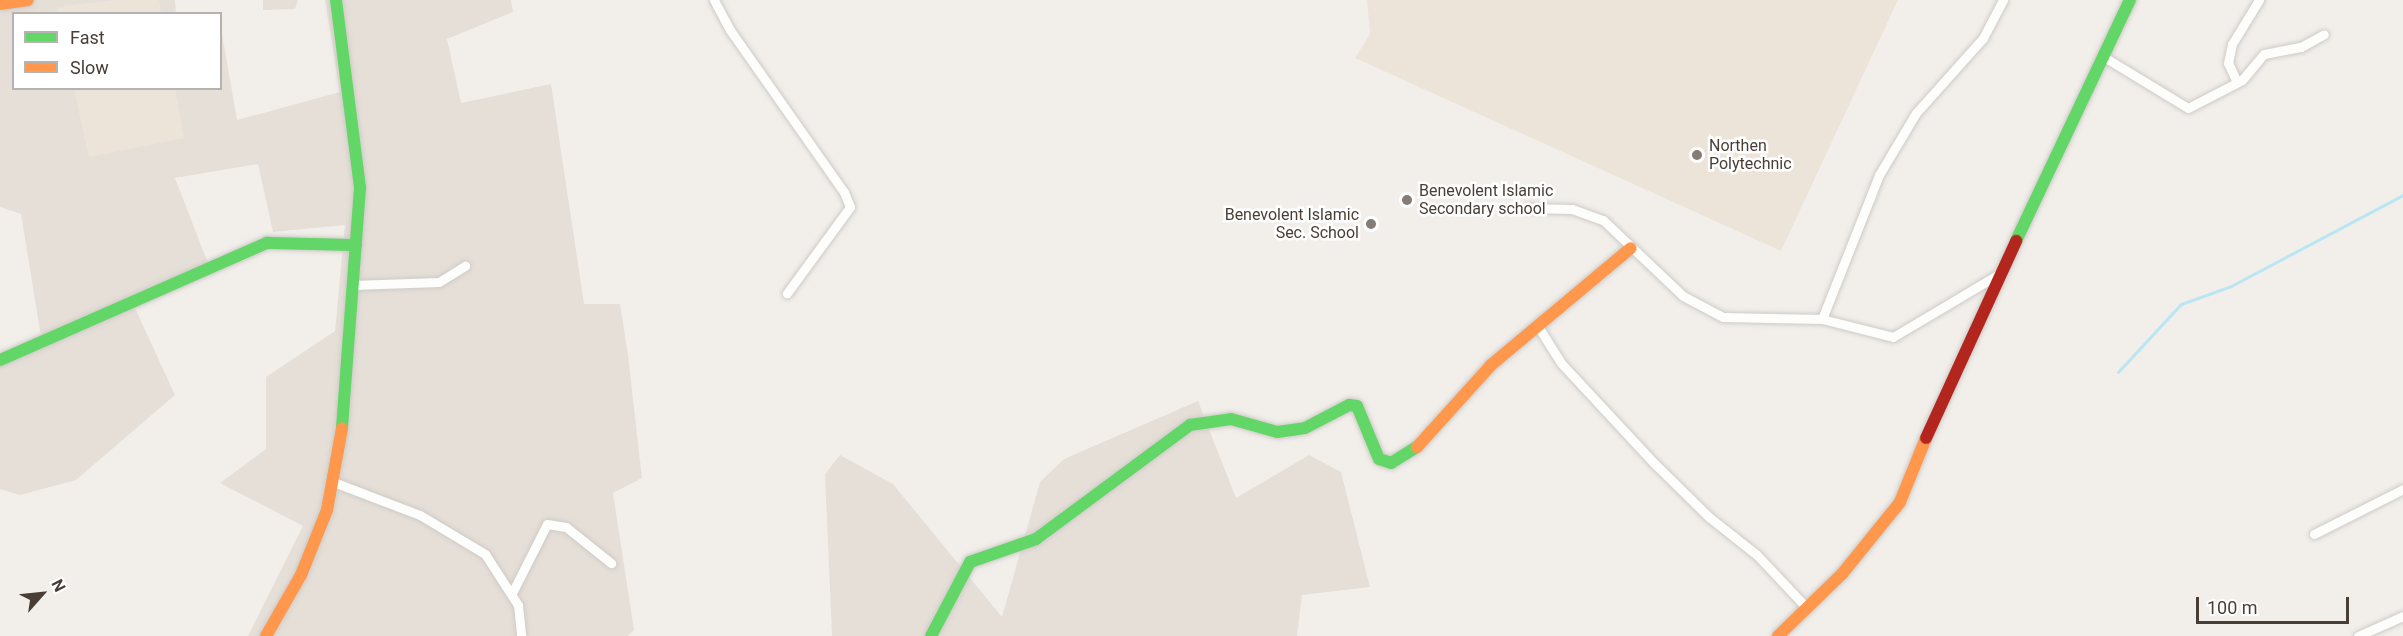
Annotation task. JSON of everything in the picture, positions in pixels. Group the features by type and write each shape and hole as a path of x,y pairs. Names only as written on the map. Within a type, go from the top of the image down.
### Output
{"street":[{"path":"0,4 28,0"},
{"path":"266,636 301,575 336,483 360,188 336,0"},
{"path":"714,0 730,30 844,192 850,207 787,293"},
{"path":"1822,319 1880,175 1916,113 1983,38 2004,0"},
{"path":"1778,636 1884,527 1900,502 1951,378 2130,0"},
{"path":"2237,82 2228,63 2232,44 2259,0"},
{"path":"2104,57 2188,108 2237,82 2264,54 2301,46 2324,34"},
{"path":"1527,208 1585,212 1603,220 1683,296 1723,317 1822,319 1893,337 2002,272"},
{"path":"0,360 267,243 356,245"},
{"path":"931,636 956,582 970,562 1036,539 1190,425 1231,419 1277,432 1305,428 1349,405 1358,406 1378,459 1391,463 1416,448 1491,365 1539,328 1631,248"},
{"path":"352,285 431,284 465,266"},
{"path":"1539,328 1561,363 1654,463 1709,517 1757,555 1807,608"},
{"path":"336,483 462,536 485,554 512,593 521,636"},
{"path":"2314,534 2403,489"},
{"path":"512,593 547,524 566,527 611,563"},
{"path":"2358,636 2403,616"}],"shaded area":[{"path":"0,0 175,0 176,12 12,12 12,90 222,90 222,34 237,120 340,92 325,0 511,0 513,12 447,39 461,103 551,84 584,304 620,304 628,355 642,478 613,493 634,630 628,636 248,636 303,526 220,483 266,449 266,377 335,331 345,225 273,232 258,164 175,178 211,271 135,308 175,395 76,480 20,495 0,489 0,359 42,343 21,214 0,207"},
{"path":"115,0 159,0 161,12 58,12 56,7"},
{"path":"263,0 298,0 295,9 263,10"},
{"name":"Northen Polytechnic","path":"1367,0 1898,0 1781,251 1355,58 1370,34"},
{"path":"74,90 175,90 184,138 89,157"},
{"path":"1198,401 1236,498 1309,455 1341,472 1370,587 1302,595 1297,636 832,636 825,474 840,455 893,484 1002,617 1040,482 1064,459"}],"waterway":[{"path":"2118,372 2181,304 2231,286 2403,195"}],"traffic: fast":[{"path":"336,0 360,188 342,428"},
{"path":"2016,241 2130,0"},
{"path":"0,360 267,243 356,245"},
{"path":"931,636 970,562 1036,539 1190,425 1231,419 1277,432 1305,428 1349,405 1357,406 1379,459 1391,463 1417,447"}],"traffic: slow":[{"path":"0,4 28,0"},
{"path":"1417,447 1491,365 1631,248"},
{"path":"266,636 301,575 327,510 342,428"},
{"path":"1778,636 1842,574 1900,502 1926,438"}],"traffic: jam":[{"path":"1926,438 2016,241"}],"place":[{"name":"Northen Polytechnic","path":"1697,155"},
{"name":"Benevolent Islamic Secondary school","path":"1407,200"},
{"name":"Benevolent Islamic Sec. School","path":"1371,224"}]}
